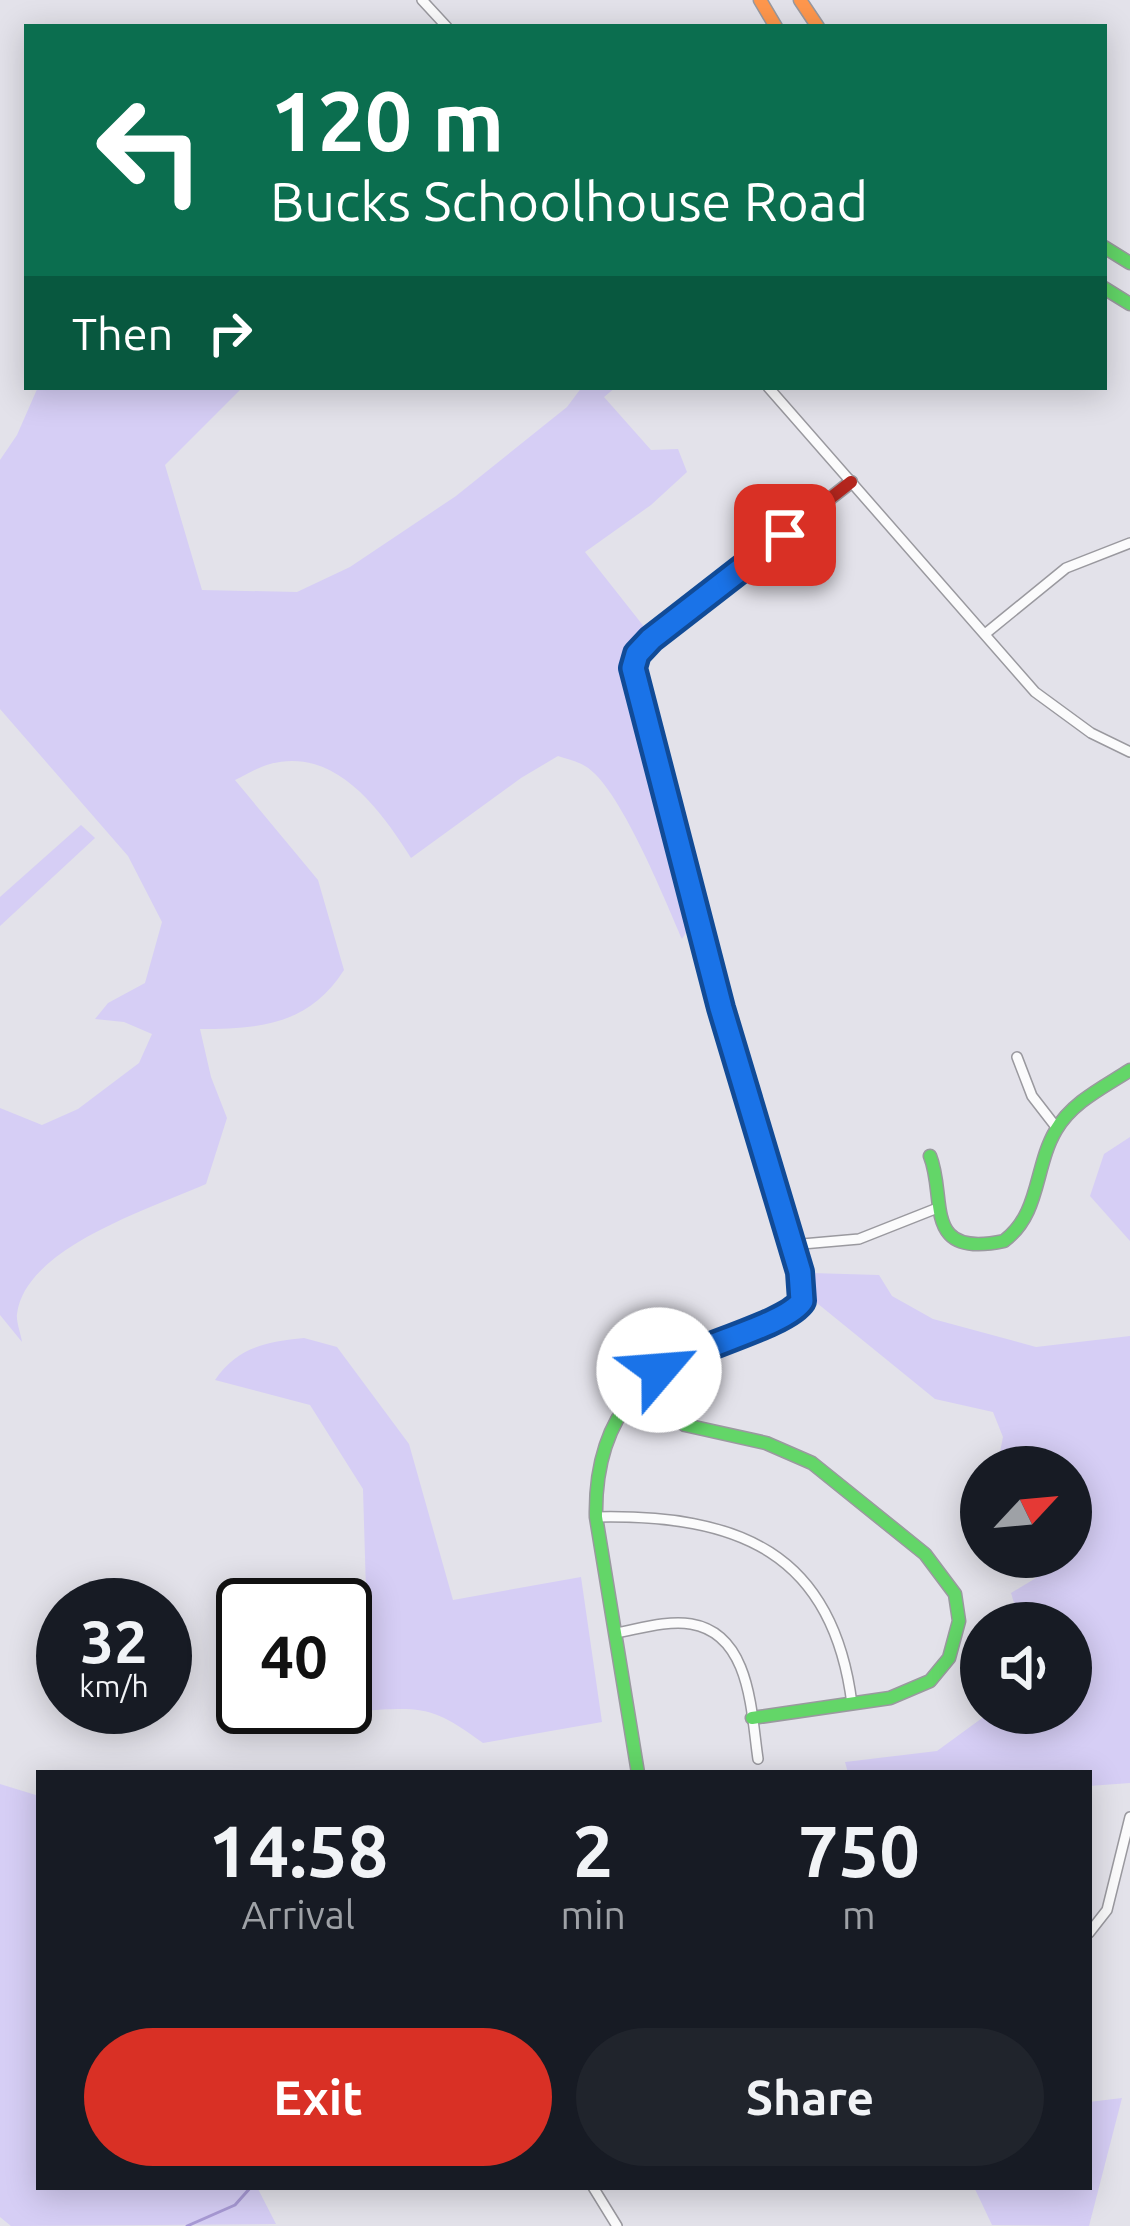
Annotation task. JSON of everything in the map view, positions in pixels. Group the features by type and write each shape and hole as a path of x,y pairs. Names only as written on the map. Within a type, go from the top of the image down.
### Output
{"main road":[{"path":"638,1770 596,1517 595,1486 606,1441 638,1388 659,1370 694,1349 794,1313 802,1301 799,1269 721,1008 633,668 637,654 651,639 851,482"},
{"path":"930,1156 936,1166 935,1209 949,1232 982,1246 1010,1237 1029,1212 1057,1127 1075,1107 1130,1070"},
{"path":"638,1388 685,1425 766,1443 812,1463 926,1554 948,1582 959,1608 953,1648 930,1681 904,1694 752,1718"}],"street":[{"path":"422,0 444,24"},
{"path":"771,390 1049,705 1130,752"},
{"path":"986,634 1066,568 1130,543"},
{"path":"1017,1057 1032,1096 1057,1127"},
{"path":"791,1245 859,1239 935,1209"},
{"path":"596,1517 625,1516 720,1530 758,1544 787,1562 828,1612 852,1704"},
{"path":"616,1633 679,1623 711,1632 730,1648 740,1665 758,1759"},
{"path":"1092,1929 1107,1910 1130,1817"},
{"path":"595,2190 617,2226"}],"shaded area":[{"path":"37,390 240,390 165,465 202,590 297,592 350,567 456,496 567,407 580,390 612,390 604,397 651,450 678,449 687,472 651,505 585,552 645,628 626,656 692,923 682,939 640,845 612,796 585,766 558,756 411,858 354,786 315,764 266,765 235,780 318,880 344,970 299,1013 263,1025 200,1029 227,1118 206,1184 95,1233 42,1269 25,1290 17,1314 22,1342 0,1315 0,1108 42,1125 78,1109 139,1063 152,1034 124,1022 95,1019 108,1003 145,983 162,922 128,856 0,709 0,460"},
{"path":"81,825 95,838 0,926 0,897"},
{"path":"1130,1137 1130,1241 1090,1196 1104,1154"},
{"path":"811,1273 879,1275 892,1296 933,1319 1036,1347 1130,1336 1130,1783 1092,1786 1092,1770 847,1770 845,1762 937,1751 960,1734 1092,1734 1092,1602 1014,1602 1011,1593 1036,1578 1092,1578 1092,1446 1001,1446 1003,1437 993,1412 935,1399 812,1299"},
{"path":"304,1338 337,1347 409,1444 453,1600 581,1577 602,1722 483,1743 451,1721 425,1711 372,1710 372,1578 366,1578 363,1489 310,1405 215,1380 233,1360 277,1342"},
{"path":"0,1784 36,1795 36,2190 259,2190 276,2224 11,2226 0,2217"},
{"path":"1122,2098 1089,2226 992,2225 975,2190 1092,2190 1092,2102"}],"waterway":[{"path":"187,2226 235,2205 248,2190"}],"traffic: fast":[{"path":"1107,249 1130,263"},
{"path":"1107,290 1130,304"},
{"path":"638,1770 596,1517 605,1447 617,1419 656,1375 713,1343 788,1317 798,1308 803,1290 721,1008 633,667 656,634 712,591"},
{"path":"930,1156 942,1221 949,1233 978,1244 1004,1241 1025,1217 1049,1144 1063,1120 1089,1096 1130,1070"},
{"path":"638,1388 685,1425 766,1443 812,1463 925,1554 955,1594 959,1621 949,1658 930,1681 890,1698 752,1718"}],"traffic: slow":[{"path":"760,0 774,24"},
{"path":"800,0 816,24"}],"traffic: jam":[{"path":"712,591 851,482"}],"route":[{"path":"659,1370 705,1345 790,1316 802,1301 800,1272 721,1008 633,668 637,654 651,639 785,535"}]}
